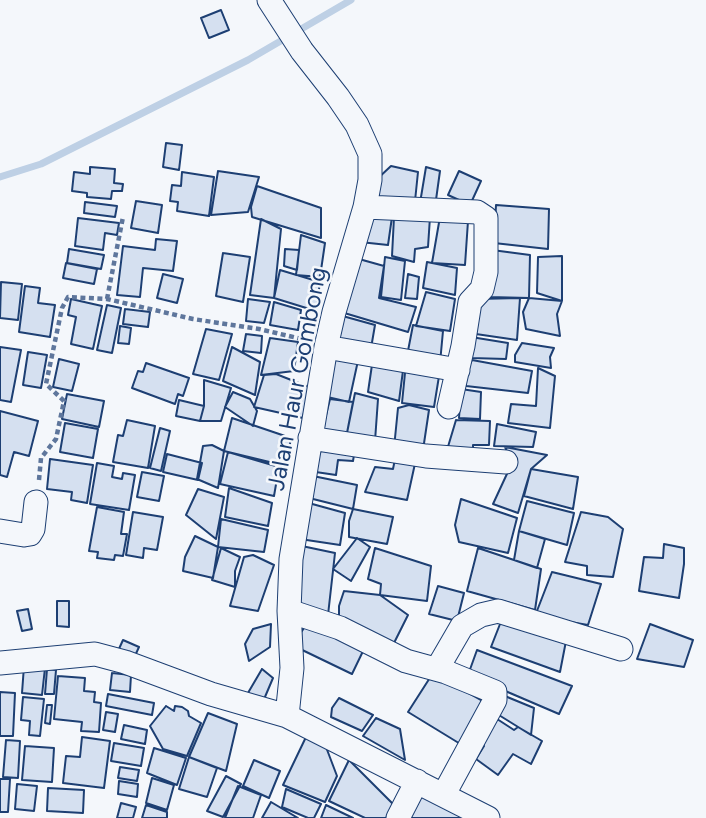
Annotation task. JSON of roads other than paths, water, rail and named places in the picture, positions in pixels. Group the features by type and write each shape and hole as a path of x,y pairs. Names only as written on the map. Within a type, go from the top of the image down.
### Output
{"street":[{"name":"Jalan Haur Gombong","path":"269,0 302,51 338,97 370,154 370,180 365,207 334,312 327,346 291,559 289,611 292,668 287,716"},
{"path":"365,207 477,212 486,218 486,272 482,289 470,302 449,407"},
{"path":"327,346 457,370"},
{"path":"310,438 426,456 506,462"},
{"path":"0,531 30,534 36,502"},
{"path":"289,611 340,628 406,661 437,669 495,692 496,696 444,794"},
{"path":"437,669 462,626 481,615 498,611 621,649"},
{"path":"0,663 95,654 125,662 249,706 287,716 488,818"},
{"path":"398,818 416,781"}],"waterway":[{"path":"0,177 41,164 248,60 351,0"}]}
